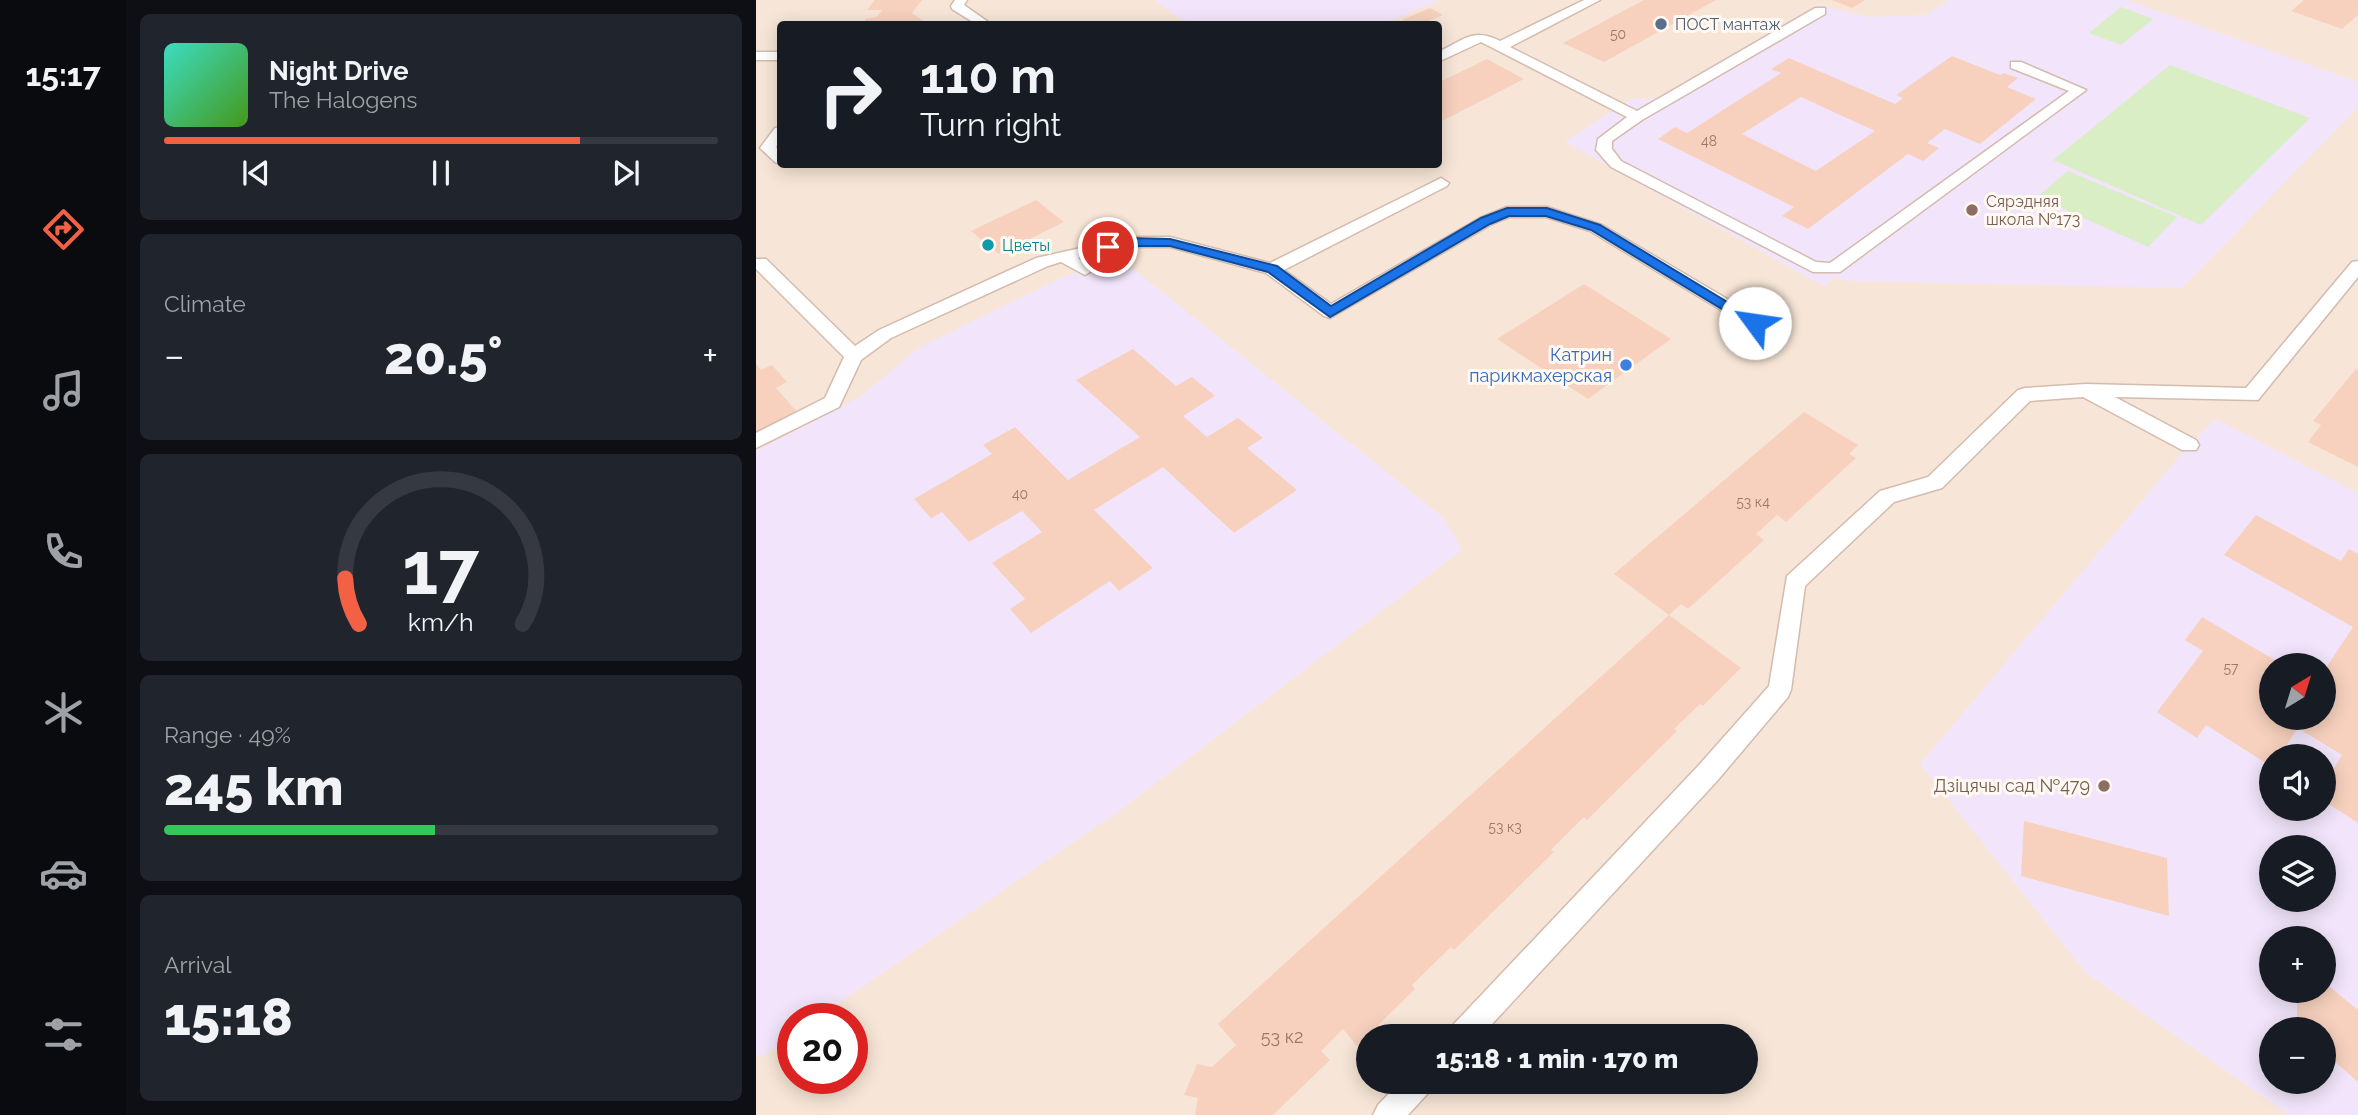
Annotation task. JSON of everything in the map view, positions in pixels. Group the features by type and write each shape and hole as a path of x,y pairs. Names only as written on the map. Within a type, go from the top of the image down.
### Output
{"lane":[{"path":"961,0 957,6 980,21"},
{"path":"1499,47 1594,0"},
{"path":"1820,11 1637,117 1605,139 1604,150 1615,164 1813,267 1834,268 2079,90 2016,65"},
{"path":"1442,56 1481,37 1637,117"},
{"path":"756,56 777,56"},
{"path":"777,135 768,148 777,156"},
{"path":"1272,269 1441,183"},
{"path":"756,441 832,402 854,356 885,334 1042,262 1130,242 1170,242 1272,269 1330,312 1486,221 1507,212 1547,212 1595,228 1755,323"},
{"path":"1063,256 1085,270"},
{"path":"760,263 854,356"},
{"path":"1473,1024 1709,773 1780,690 1795,582 1887,496 1935,483 2025,395 2086,390 2251,396 2358,266"},
{"path":"2086,390 2189,445"},
{"path":"1388,1115 1408,1094"}],"shaded area":[{"path":"756,0 2358,0 2358,1115 756,1115"},
{"path":"1154,0 1440,0 1390,21 1190,21 1179,18"},
{"name":"Сярэдняя школа №173","path":"1949,0 2127,0 2358,82 2358,107 2182,288 1845,281 1835,277 1825,287 1565,142 1631,99 1656,98 1817,5 1869,17 1925,15"},
{"path":"1109,260 1136,271 1444,518 1462,550 1122,809 839,1003 777,1003 777,1046 763,1056 756,1054 756,451 860,397 918,348 1059,279"},
{"name":"Дзіцячы сад №479","path":"2216,419 2358,493 2358,1115 2289,1115 2086,973 1920,764 2189,445"}],"green space":[{"path":"2121,7 2153,19 2121,45 2089,33"},
{"path":"2170,65 2310,118 2201,225 2053,160"},
{"path":"2068,171 2177,217 2148,247 2037,197"}],"building":[{"path":"875,0 922,0 912,13 923,21 865,21 877,17 882,10 867,10"},
{"path":"1644,0 1716,0 1604,62 1563,43"},
{"path":"1832,0 1865,0 1852,8"},
{"path":"2304,0 2358,0 2358,15 2342,29 2291,11"},
{"path":"1430,8 1443,15 1428,21 1402,20"},
{"path":"1952,56 2000,75 2004,73 2018,78 2007,87 2036,99 1980,144 1945,129 1927,143 1939,148 1923,161 1908,154 1808,229 1782,216 1794,207 1658,139 1675,127 1687,133 1781,73 1771,69 1789,58 1895,104 1903,98 1896,95","holes":["1801,97 1875,131 1816,171 1742,134"]},
{"path":"1487,59 1524,79 1442,121 1442,81"},
{"path":"1036,200 1064,222 999,254 971,231"},
{"path":"1584,284 1671,339 1588,399 1497,339"},
{"path":"1133,349 1176,386 1192,377 1215,396 1183,416 1207,437 1238,418 1263,438 1247,448 1297,490 1234,533 1163,467 1094,510 1153,568 1119,591 1110,581 1031,633 1010,609 1025,599 992,563 1042,532 1022,511 969,542 942,512 931,518 914,499 992,454 983,445 1015,427 1068,480 1140,437 1076,380"},
{"path":"756,364 761,370 772,365 787,382 776,388 797,412 756,433"},
{"path":"2356,369 2358,467 2308,442 2321,425 2313,421"},
{"path":"1804,412 1858,445 1849,454 1856,458 1786,522 1777,515 1756,534 1764,540 1688,609 1681,604 1669,615 1614,574"},
{"path":"2256,515 2341,561 2349,549 2358,554 2358,823 2336,809 2336,765 2342,755 2336,751 2336,744 2324,744 2301,730 2336,730 2336,653 2353,627 2224,555"},
{"path":"1669,615 1741,668 1703,706 1700,704 1674,729 1677,731 1587,820 1584,817 1551,850 1554,852 1454,950 1451,947 1412,985 1415,989 1379,1024 1356,1024 1356,1045 1343,1029 1321,1051 1330,1060 1273,1115 1195,1115 1198,1098 1184,1095 1197,1064 1212,1067 1236,1045 1218,1024"},
{"path":"2202,617 2263,653 2259,653 2259,730 2297,730 2287,744 2259,744 2259,759 2206,725 2197,738 2157,712 2203,651 2185,640"},
{"path":"2024,821 2167,858 2169,916 2021,876"},
{"path":"2336,992 2358,1010 2358,1082 2336,1063 2336,1017 2297,1017 2297,1003 2336,1003"}],"place":[{"name":"ПОСТ мантаж","path":"1661,24"},
{"name":"Сярэдняя школа №173","path":"1972,210"},
{"name":"Цветы","path":"988,245"},
{"name":"Катрин парикмахерская","path":"1626,365"},
{"name":"Дзіцячы сад №479","path":"2104,786"}],"route":[{"path":"1108,247 1130,242 1170,242 1272,269 1330,312 1486,221 1507,212 1547,212 1595,228 1755,323"}]}
